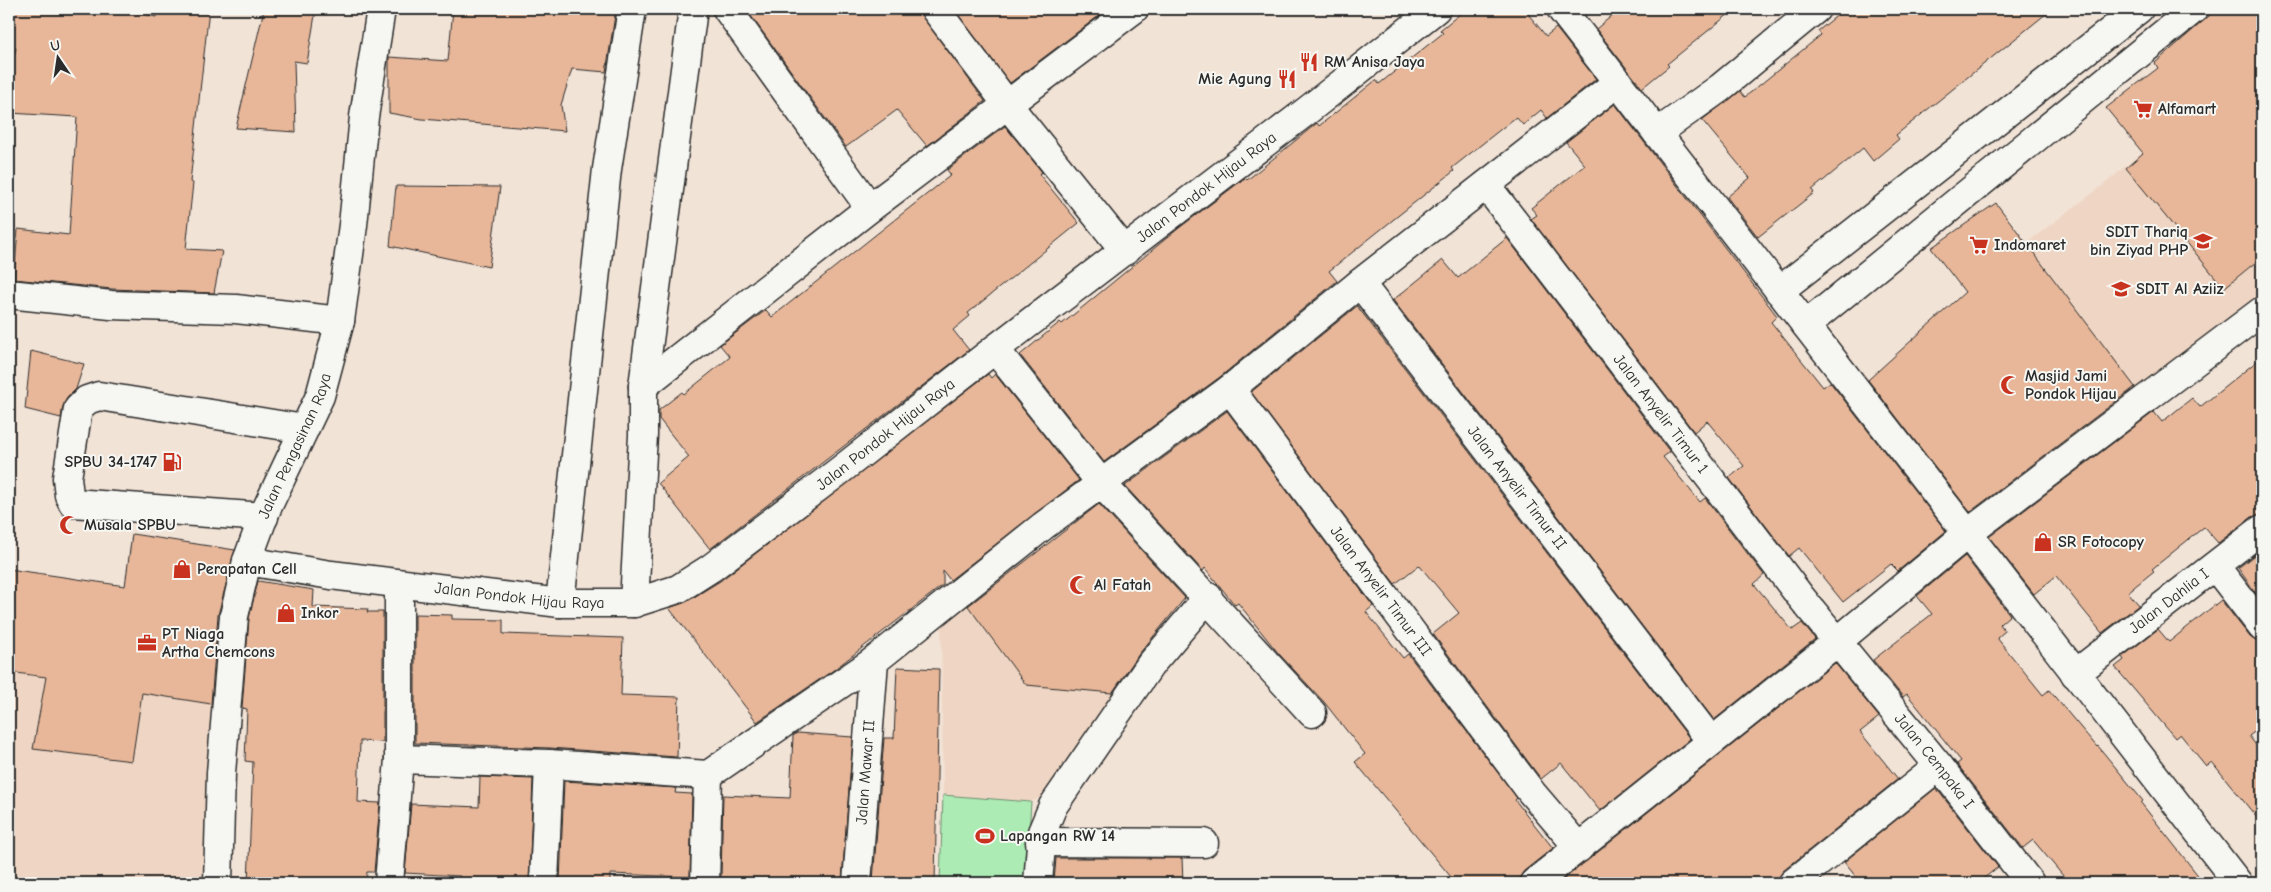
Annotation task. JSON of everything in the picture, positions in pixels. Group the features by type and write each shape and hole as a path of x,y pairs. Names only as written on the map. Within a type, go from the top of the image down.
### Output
{"street":[{"name":"Jalan Pengasinan Raya","path":"218,883 221,773 234,616 247,561 264,517 320,396 340,321 353,225 364,117 381,9"},
{"path":"560,603 607,169 632,9"},
{"path":"634,603 644,386 693,9"},
{"path":"727,9 870,208"},
{"path":"935,9 1007,104 1125,251"},
{"path":"644,386 870,208 1134,9"},
{"name":"Jalan Pondok Hijau Raya","path":"247,561 398,584 560,603 634,603 678,589 711,568 1125,251 1436,9"},
{"path":"1561,9 2238,883"},
{"path":"1657,133 1720,88 1816,9"},
{"path":"1779,291 2139,9"},
{"path":"1806,325 2194,9"},
{"path":"399,759 549,764 708,775 874,660 1101,483 1230,389 1360,283 1618,82"},
{"name":"Jalan Anyelir Timur 1","path":"1486,185 1800,596 1838,641"},
{"name":"Jalan Anyelir Timur II","path":"1360,283 1711,741"},
{"path":"9,294 111,305 236,309 340,321"},
{"path":"1534,883 1838,641 1967,534 2262,311"},
{"path":"995,349 1101,483 1208,597 1312,713"},
{"name":"Jalan Anyelir Timur III","path":"1230,389 1532,792 1579,848"},
{"path":"264,517 73,503 69,495 67,478 78,409 88,400 100,396 304,429"},
{"name":"Jalan Dahlia I","path":"2075,674 2262,530"},
{"path":"2214,566 2262,627"},
{"path":"389,883 399,759 398,584"},
{"path":"1038,883 1040,842 1052,806 1151,664 1208,597"},
{"name":"Jalan Cempaka I","path":"1838,641 2030,883"},
{"name":"Jalan Mawar II","path":"857,883 874,660"},
{"path":"544,883 549,764"},
{"path":"1808,879 1939,766"},
{"path":"705,883 708,775"},
{"path":"1040,842 1204,843"}],"shaded area":[{"path":"2262,52 2262,297 2143,398 2026,243 2102,186"},
{"path":"966,602 1026,685 1119,694 1049,794 1031,802 943,795 941,621"},
{"path":"9,672 221,705 211,883 9,883"}],"green space":[{"name":"Lapangan RW 14","path":"943,795 1031,802 1026,883 940,883"}],"building":[{"path":"9,9 121,9 156,17 156,9 209,9 190,182 193,183 186,249 222,251 214,293 112,289 14,279 18,229 69,235 77,117 9,113 9,76 16,48 9,47"},
{"path":"264,9 316,9 307,63 294,61 296,132 236,128"},
{"path":"453,9 616,9 606,72 572,69 561,105 565,131 422,119 389,113 389,57 448,61"},
{"path":"746,9 920,9 923,18 985,101 927,146 897,110 846,147"},
{"path":"954,9 1108,9 1010,83"},
{"path":"1466,9 1524,9 1546,36 1556,28 1596,79 1547,118 1541,110 1523,125 1516,117 1452,168 1454,171 1329,271 1337,281 1220,377 1104,462 1020,355 1060,322 1062,324 1179,228 1245,178 1247,180 1317,123 1319,126 1376,80 1379,84 1443,33 1440,30"},
{"path":"1620,9 1735,9 1667,64 1669,66 1642,88 1596,29"},
{"path":"1845,9 2052,9 1896,135 1899,139 1873,161 1863,148 1812,190 1814,193 1758,237 1727,197 1750,178 1702,120 1740,91 1745,97 1821,35 1818,31"},
{"name":"SDIT Thariq bin Ziyad PHP","path":"2217,9 2262,9 2262,257 2224,288 2126,168 2143,153 2106,108 2158,68 2155,63"},
{"path":"1615,104 1777,316 1771,322 1823,387 1830,382 1946,531 1898,571 1891,564 1843,602 1799,548 1789,556 1729,478 1744,466 1707,421 1694,432 1531,219 1537,215 1531,208 1585,165 1566,142"},
{"path":"1005,126 1042,172 1039,174 1079,223 968,313 970,316 953,330 969,350 710,549 658,483 689,457 659,419 659,410 682,392 684,394 730,357 720,345 766,310 772,317 951,175 947,170"},
{"path":"396,186 500,187 489,267 390,246"},
{"name":"Masjid Jami Pondok Hijau","path":"1996,203 2135,387 1970,512 1868,380 1965,292 1931,248"},
{"path":"1507,238 1670,452 1663,457 1700,502 1705,498 1764,575 1754,584 1792,630 1802,623 1815,639 1714,720 1393,300 1443,260 1458,278"},
{"path":"1357,306 1690,739 1600,811 1561,763 1541,779 1433,634 1459,613 1419,565 1395,584 1251,392"},
{"path":"31,351 84,364 76,389 67,398 63,406 61,418 25,409"},
{"path":"2262,357 2262,514 2252,517 2218,543 2204,527 2152,569 2154,571 2128,592 2139,605 2102,633 2056,576 2034,594 1989,537 2154,412 2162,422 2192,398 2200,407"},
{"path":"988,374 991,378 995,374 1079,480 950,580 943,571 943,585 835,669 757,722 669,608 686,602 720,581"},
{"path":"1227,411 1373,606 1366,612 1403,658 1408,654 1517,798 1515,800 1553,848 1524,871 1519,883 1456,883 1355,762 1365,754 1324,702 1279,654 1238,603 1235,605 1205,568 1203,571 1125,486"},
{"name":"Al Fatah","path":"1099,504 1185,598 1139,654 1112,693 1026,685 968,606"},
{"path":"132,534 235,550 218,615 211,704 142,693 132,761 33,749 46,677 9,672 9,569 125,586"},
{"path":"2262,549 2262,602 2238,568"},
{"path":"1965,556 2010,615 2000,624 2005,631 1997,638 2043,695 2049,690 2098,746 2143,801 2141,803 2204,883 2069,883 2033,840 2023,848 1957,764 1961,761 1907,694 1903,697 1873,660 1932,614 1917,596"},
{"path":"258,581 314,590 313,607 368,609 367,612 383,612 383,742 360,741 358,802 380,803 374,872 367,872 366,883 248,883 253,762 245,761 247,709 242,708 249,618"},
{"path":"2221,600 2250,637 2262,642 2262,726 2249,736 2262,753 2262,824 2212,762 2206,766 2180,734 2175,738 2115,667 2124,660 2122,657 2158,629 2169,642"},
{"path":"415,614 452,615 452,619 503,620 503,634 623,638 621,695 679,697 677,757 550,748 415,743"},
{"path":"1835,663 1879,717 1860,732 1898,779 1783,871 1778,883 1559,883"},
{"path":"897,667 939,669 935,883 873,881 884,738 894,738"},
{"path":"797,733 853,737 842,880 825,879 825,883 730,883 730,878 721,878 723,795 790,798 793,736"},
{"path":"480,777 533,779 529,883 460,883 460,876 405,873 411,804 479,807"},
{"path":"564,781 676,788 675,793 692,794 690,877 610,874 610,883 560,883"},
{"path":"1936,788 1998,867 1978,883 1861,883 1844,862"},
{"path":"1056,858 1182,858 1183,883 1054,883"}],"place":[{"name":"RM Anisa Jaya","path":"1309,62"},
{"name":"Mie Agung","path":"1287,79"},
{"name":"Alfamart","path":"2143,109"},
{"name":"SDIT Thariq bin Ziyad PHP","path":"2203,241"},
{"name":"Indomaret","path":"1979,245"},
{"name":"SDIT Al Aziiz","path":"2121,289"},
{"name":"Masjid Jami Pondok Hijau","path":"2010,385"},
{"name":"SPBU 34-1747","path":"172,462"},
{"name":"Musala SPBU","path":"69,525"},
{"name":"SR Fotocopy","path":"2043,542"},
{"name":"Perapatan Cell","path":"182,569"},
{"name":"Al Fatah","path":"1079,585"},
{"name":"Inkor","path":"286,613"},
{"name":"PT Niaga Artha Chemcons","path":"147,643"},
{"name":"Lapangan RW 14","path":"985,836"}]}
